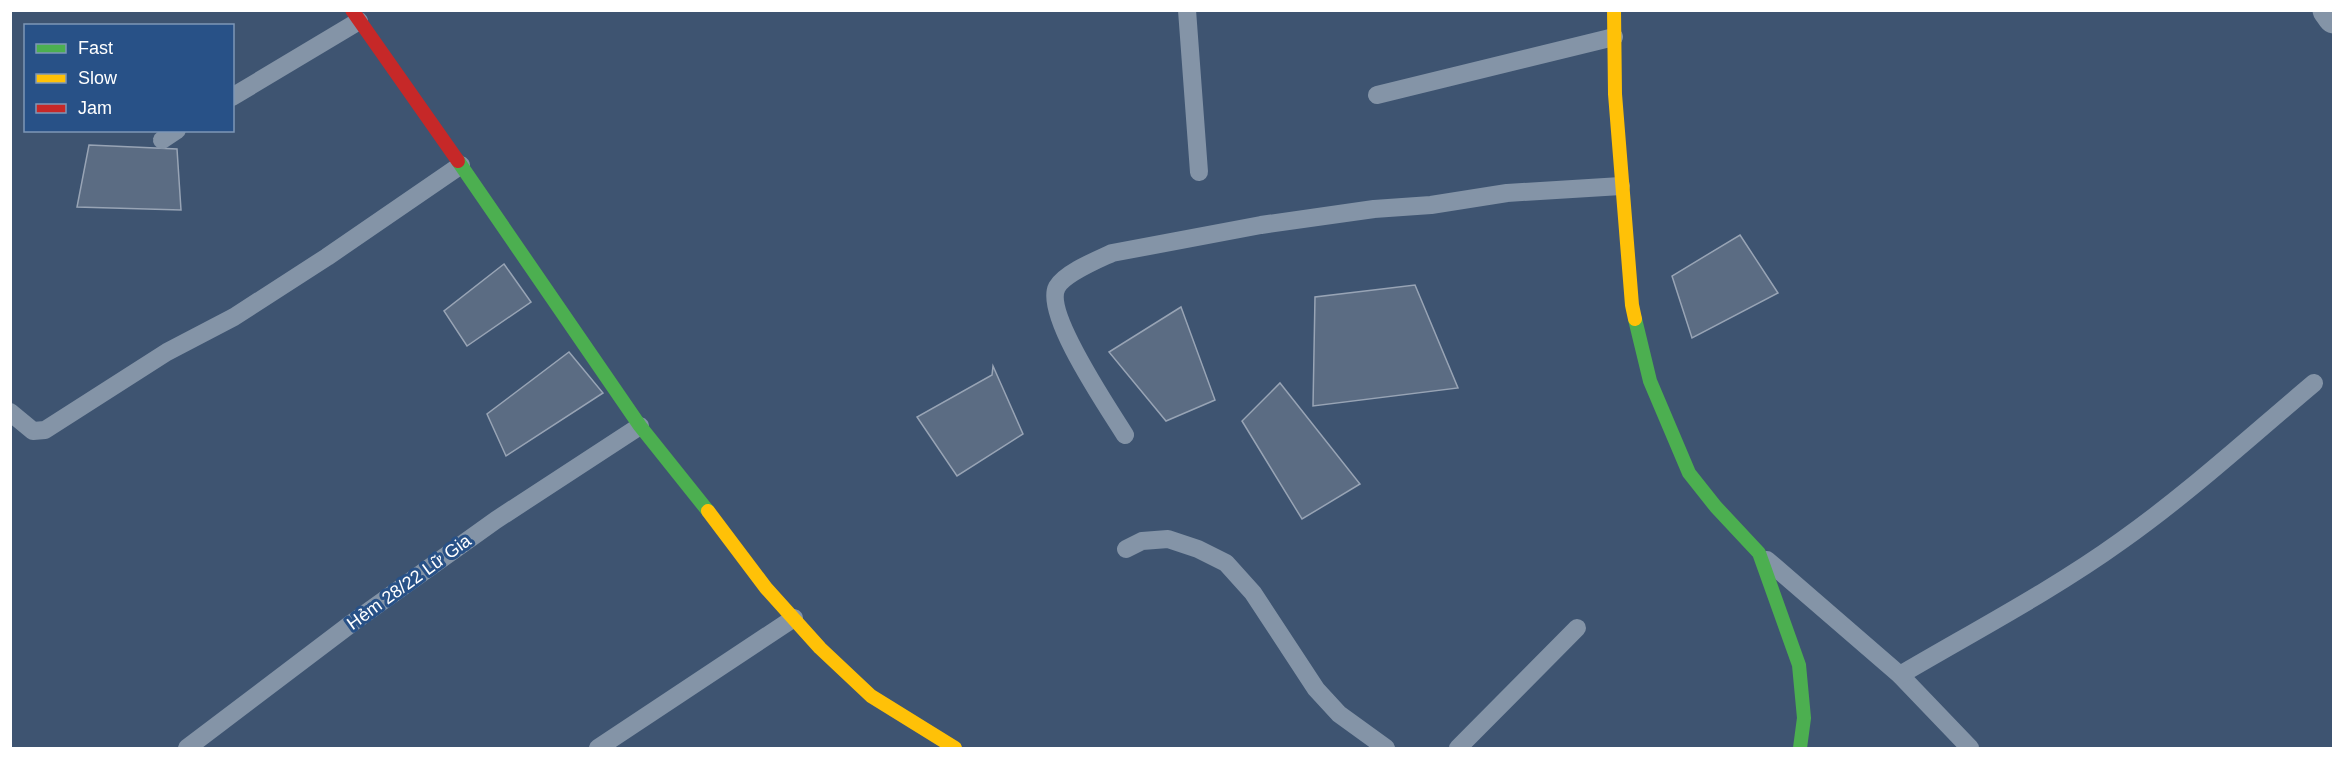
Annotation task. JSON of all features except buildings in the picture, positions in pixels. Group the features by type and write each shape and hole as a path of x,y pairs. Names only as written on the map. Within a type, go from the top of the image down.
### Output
{"street":[{"path":"1614,10 1615,94 1632,305 1650,381 1689,473 1716,507 1759,553 1799,665 1804,718 1800,748"},
{"path":"2329,10 2334,17"},
{"path":"356,16 639,426 708,510 766,588 820,648 871,696 928,742 955,748"}],"lane":[{"path":"1187,10 1199,172"},
{"path":"234,96 356,16"},
{"path":"1377,94 1614,37"},
{"path":"10,411 33,431 45,430 167,352 234,317 327,257 461,165"},
{"path":"1125,435 1087,374 1058,317 1054,297 1058,286 1069,276 1093,262 1112,253 1273,223 1374,209 1431,205 1507,193 1621,186"},
{"path":"1900,675 2059,581 2120,542 2168,506 2314,382"},
{"name":"Hẻm 28/22 Lữ Gia","path":"187,748 352,623 496,520 639,426"},
{"path":"1126,549 1142,542 1168,539 1198,549 1226,563 1253,593 1316,689 1339,714 1386,748"},
{"path":"1759,553 1900,675 1970,748"},
{"path":"598,748 794,618"},
{"path":"1458,748 1577,628"}],"traffic: fast":[{"path":"458,161 640,426 708,511"},
{"path":"1635,319 1650,381 1689,473 1716,507 1759,553 1799,665 1804,718 1800,748"}],"traffic: slow":[{"path":"1614,10 1615,94 1635,319"},
{"path":"708,511 766,588 820,648 871,696 955,748"}],"traffic: jam":[{"path":"352,10 458,161"}]}
